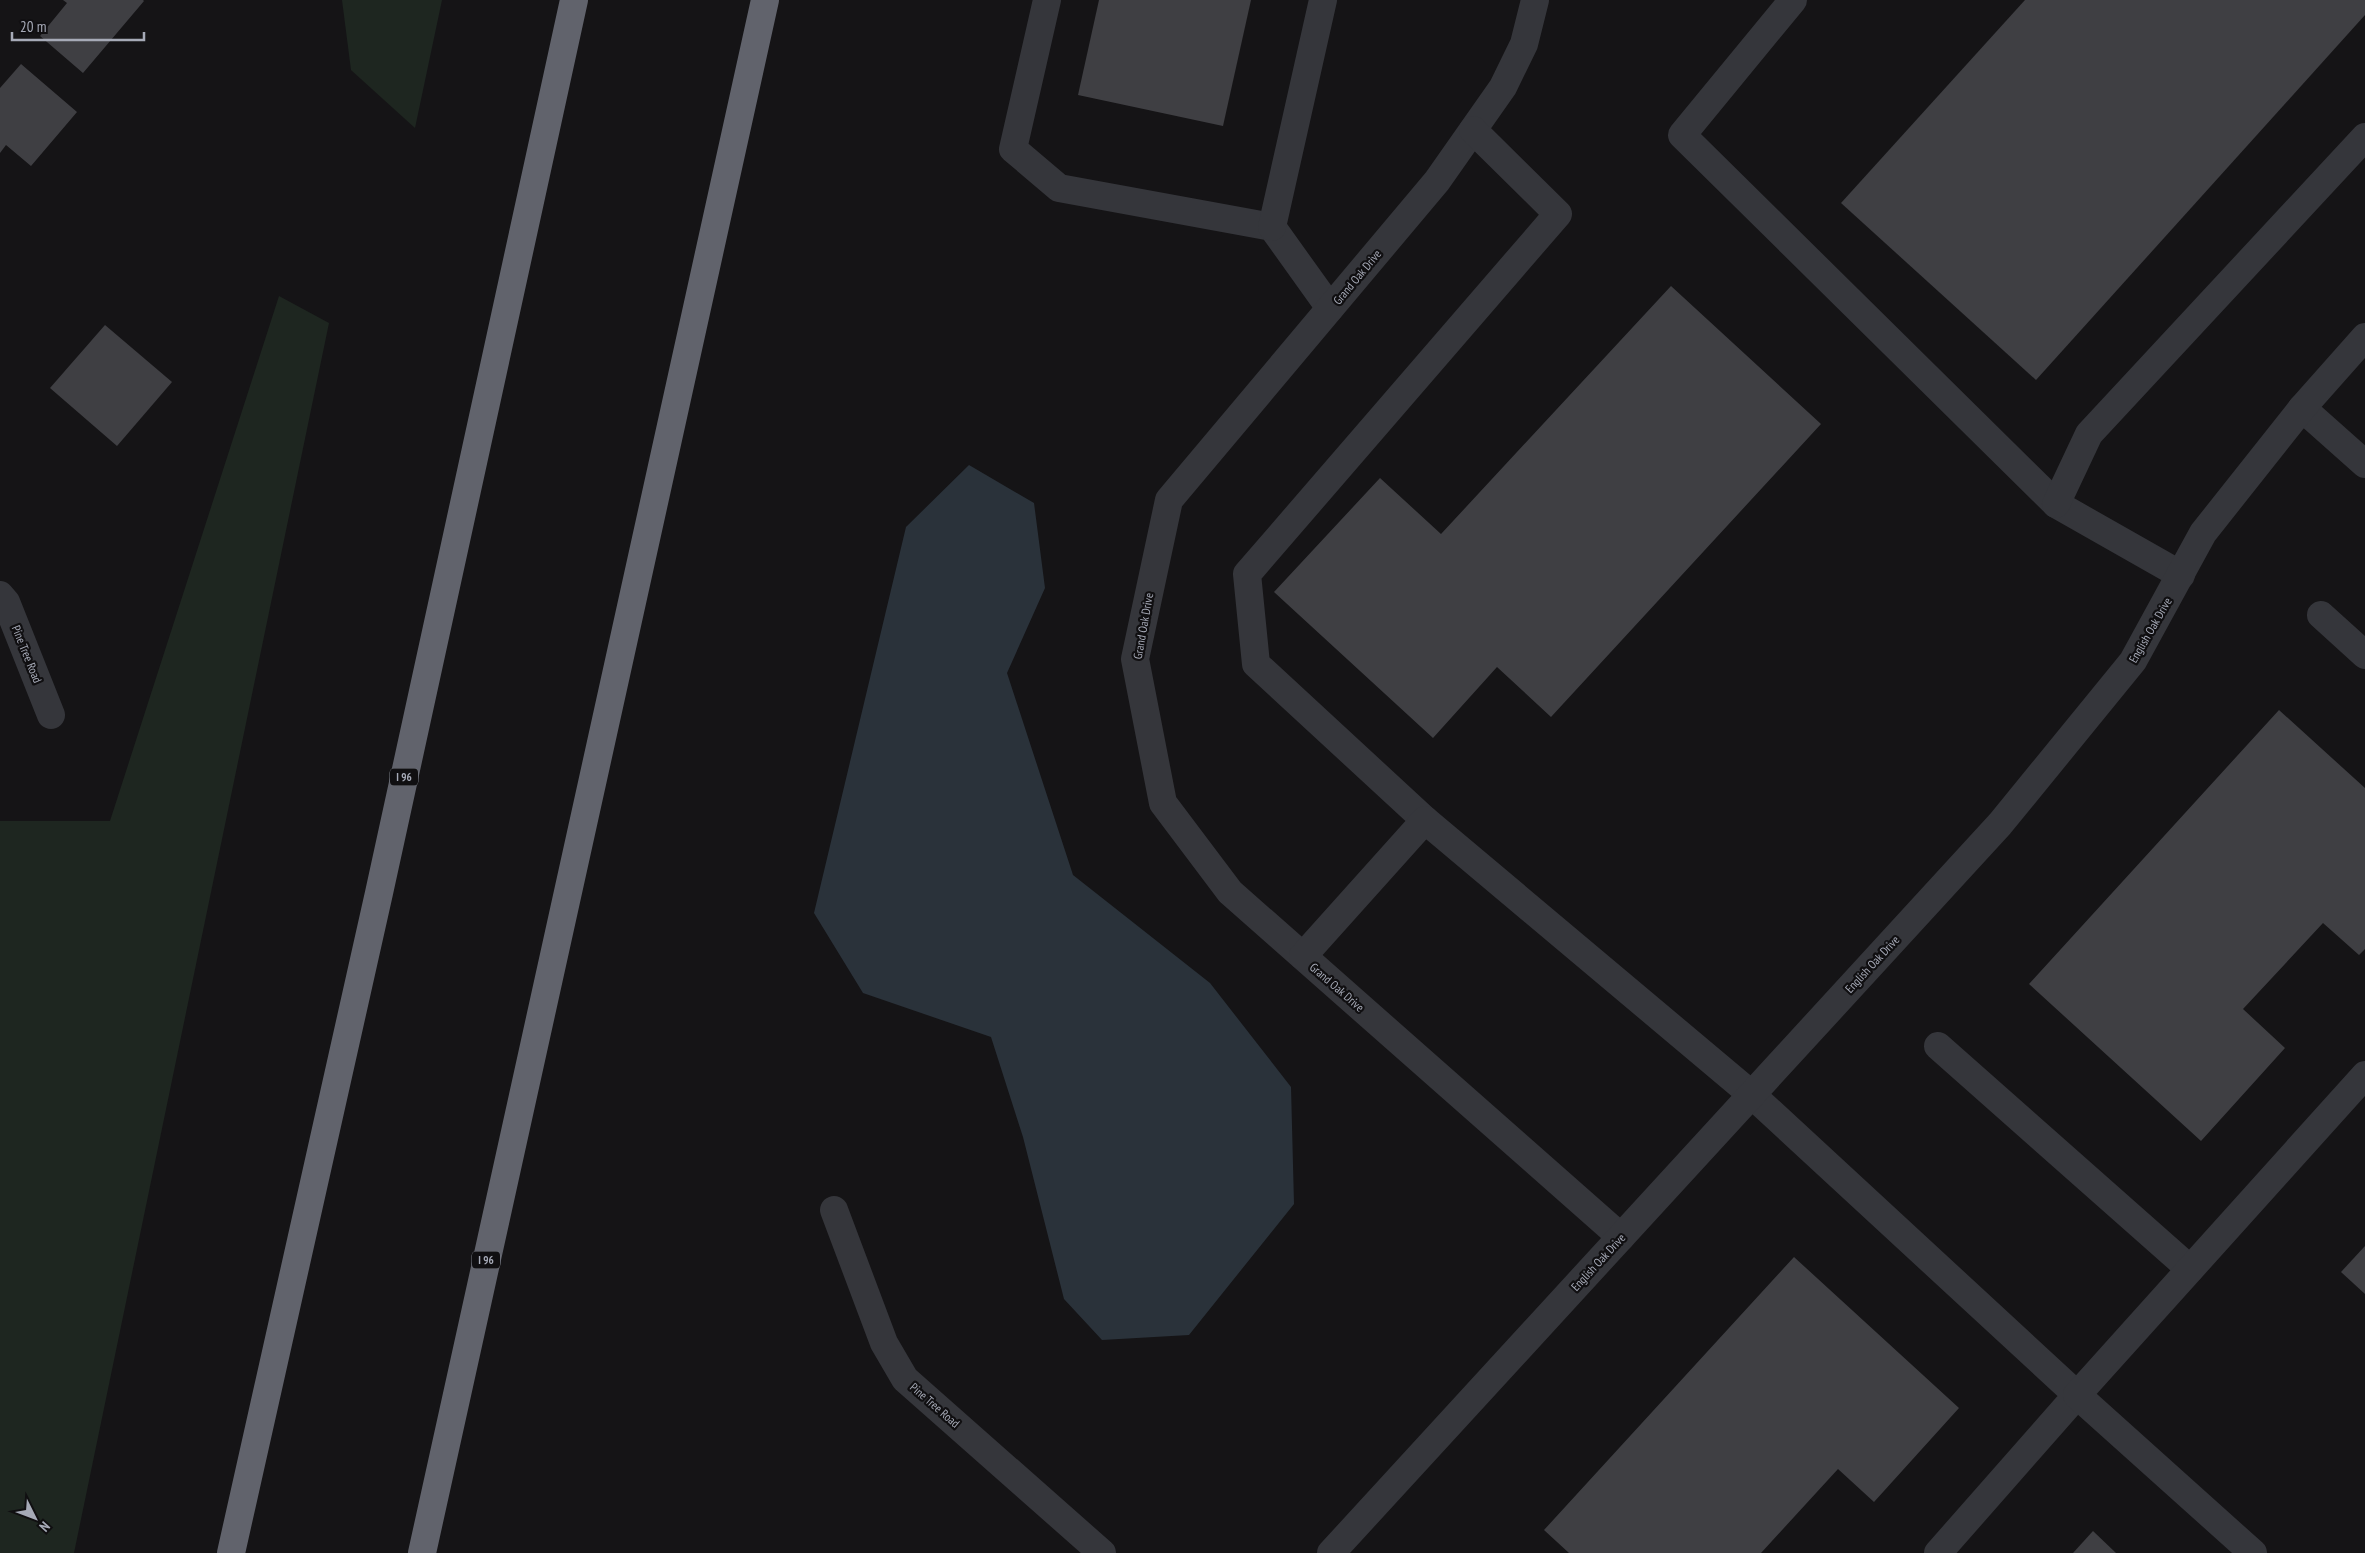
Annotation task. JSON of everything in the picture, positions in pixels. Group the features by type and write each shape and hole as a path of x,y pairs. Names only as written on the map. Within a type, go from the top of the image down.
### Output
{"highway":[{"name":"I 96","path":"231,1553 374,913 574,0"},
{"name":"I 96","path":"422,1553 765,0"}],"street":[{"path":"1047,0 1013,149 1059,188 1272,227 1330,308"},
{"path":"1272,227 1323,0"},
{"name":"Grand Oak Drive","path":"1535,0 1524,44 1503,88 1436,182 1169,500 1135,659 1163,803 1230,892 1621,1236"},
{"path":"1793,0 1682,135 2056,504 2181,575"},
{"path":"1473,130 1558,214 1247,574 1256,664 1425,820 1752,1094 2077,1395 2253,1553"},
{"path":"2056,504 2089,434 2365,137"},
{"name":"English Oak Drive","path":"1331,1553 2000,824 2133,661 2203,533 2302,408 2365,337"},
{"path":"2302,408 2365,464"},
{"name":"Pine Tree Road","path":"0,595 6,602 51,715"},
{"path":"2321,615 2365,655"},
{"path":"1303,956 1425,820"},
{"path":"1938,1046 2190,1269"},
{"path":"1938,1553 2077,1395 2365,1075"},
{"name":"Pine Tree Road","path":"834,1210 884,1343 905,1379 1102,1553"}],"shaded area":[{"path":"342,0 442,0 415,128 351,70"},
{"path":"279,296 329,323 74,1553 0,1553 0,821 110,821"},
{"path":"969,465 1034,503 1045,588 1007,673 1073,875 1210,983 1291,1087 1294,1204 1189,1335 1102,1340 1064,1299 1023,1137 991,1037 863,993 814,913 906,527"}],"building":[{"path":"63,0 144,1 83,73 40,36 67,3"},
{"path":"1099,0 1251,0 1223,126 1078,95"},
{"path":"2025,0 2365,0 2365,15 2036,380 1841,203"},
{"path":"21,64 77,112 31,166 6,145 0,153 0,88"},
{"path":"1671,286 1821,424 1551,717 1497,667 1433,738 1274,592 1380,478 1441,534"},
{"path":"105,325 172,382 117,446 50,388"},
{"path":"2279,710 2365,788 2365,949 2359,955 2323,923 2243,1009 2285,1048 2201,1141 2029,984"},
{"path":"2365,1246 2365,1294 2341,1272"},
{"path":"1794,1257 1959,1408 1874,1502 1838,1469 1761,1553 1569,1553 1544,1530"},
{"path":"2093,1531 2116,1553 2073,1553"}]}
